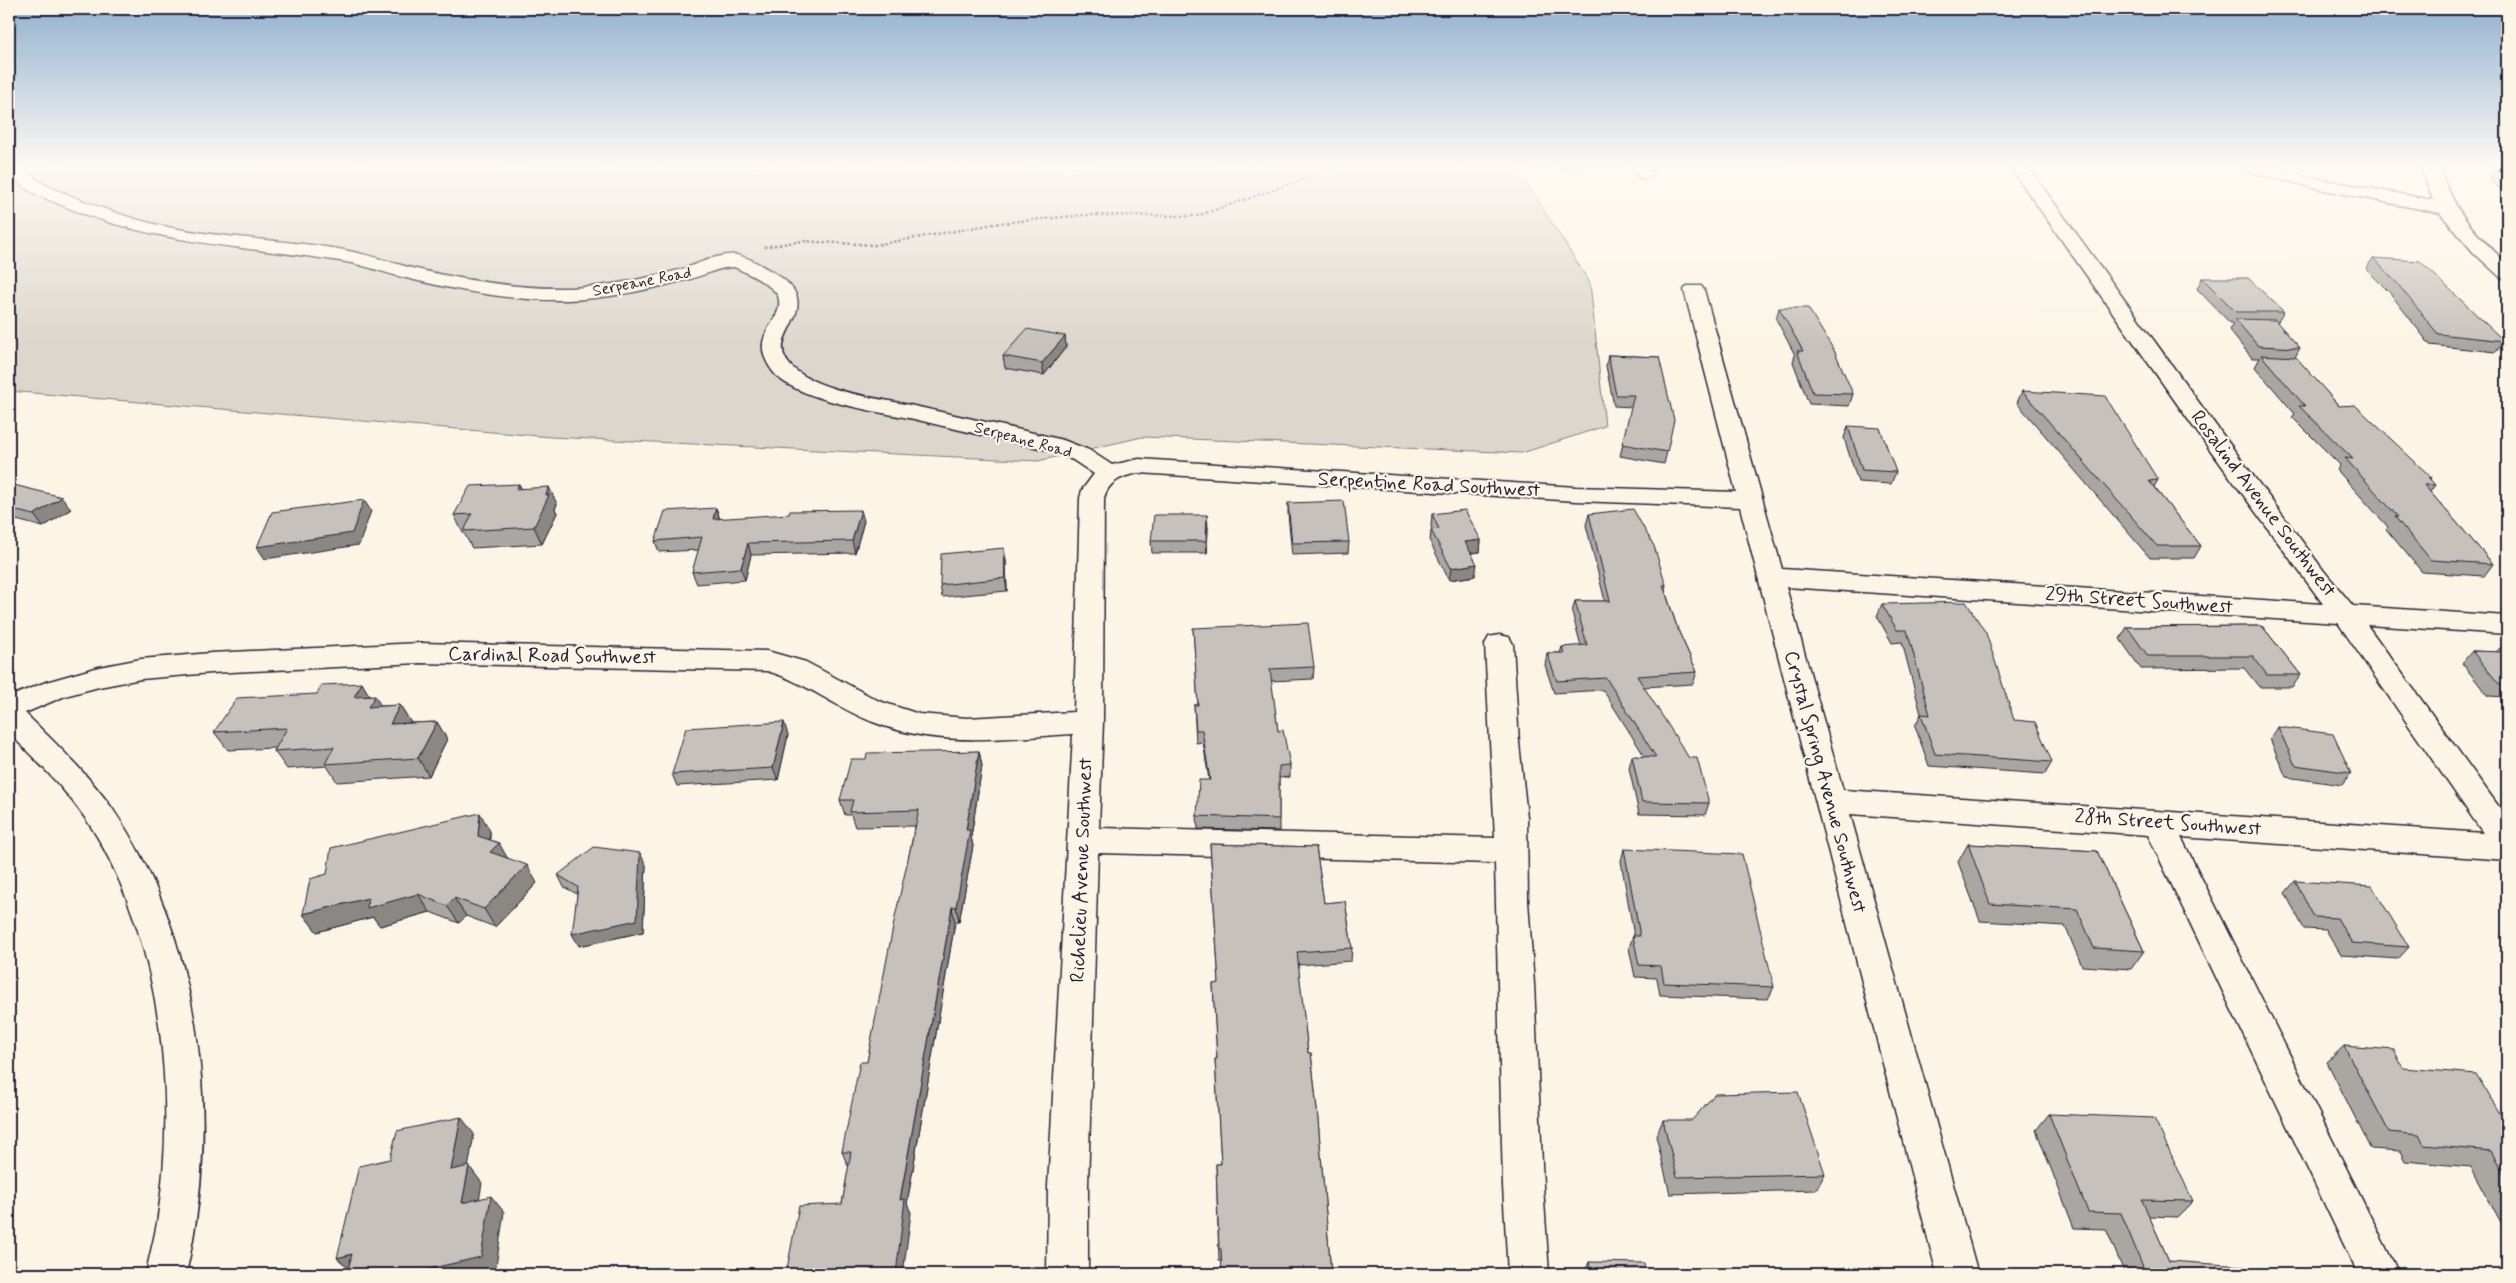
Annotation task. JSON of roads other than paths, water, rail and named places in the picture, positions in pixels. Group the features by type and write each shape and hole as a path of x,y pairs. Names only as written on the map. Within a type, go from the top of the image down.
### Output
{"street":[{"name":"Serpeane Road","path":"138,227 342,256 438,279 535,294 600,292 632,287 735,261 776,281 786,289 790,300 789,308 774,333 772,347 775,360 784,372 800,382 879,404 1055,445 1081,455 1110,474"},
{"name":"Rosalind Avenue Southwest","path":"2062,227 2200,420 2315,577 2346,615 2507,842"},
{"path":"2458,227 2507,273"},
{"name":"Crystal Spring Avenue Southwest","path":"1694,290 1957,1274"},
{"name":"Serpentine Road Southwest","path":"1110,474 1138,466 1576,494 1750,500"},
{"name":"Richelieu Avenue Southwest","path":"1067,1274 1088,722 1092,498 1094,488 1110,474"},
{"name":"29th Street Southwest","path":"1770,577 2507,625"},
{"path":"1499,644 1504,742 1512,817 1511,851 1523,1186 1529,1274"},
{"name":"Cardinal Road Southwest","path":"9,708 56,689 99,677 141,669 211,663 420,653 767,661 796,669 894,719 931,727 963,729 1088,722"},
{"path":"9,715 88,800 110,831 141,889 164,958 177,1021 183,1113 178,1216 166,1274"},
{"name":"28th Street Southwest","path":"1830,801 2507,847"},
{"path":"2158,823 2379,1274"},
{"path":"1083,840 1511,851"}]}
